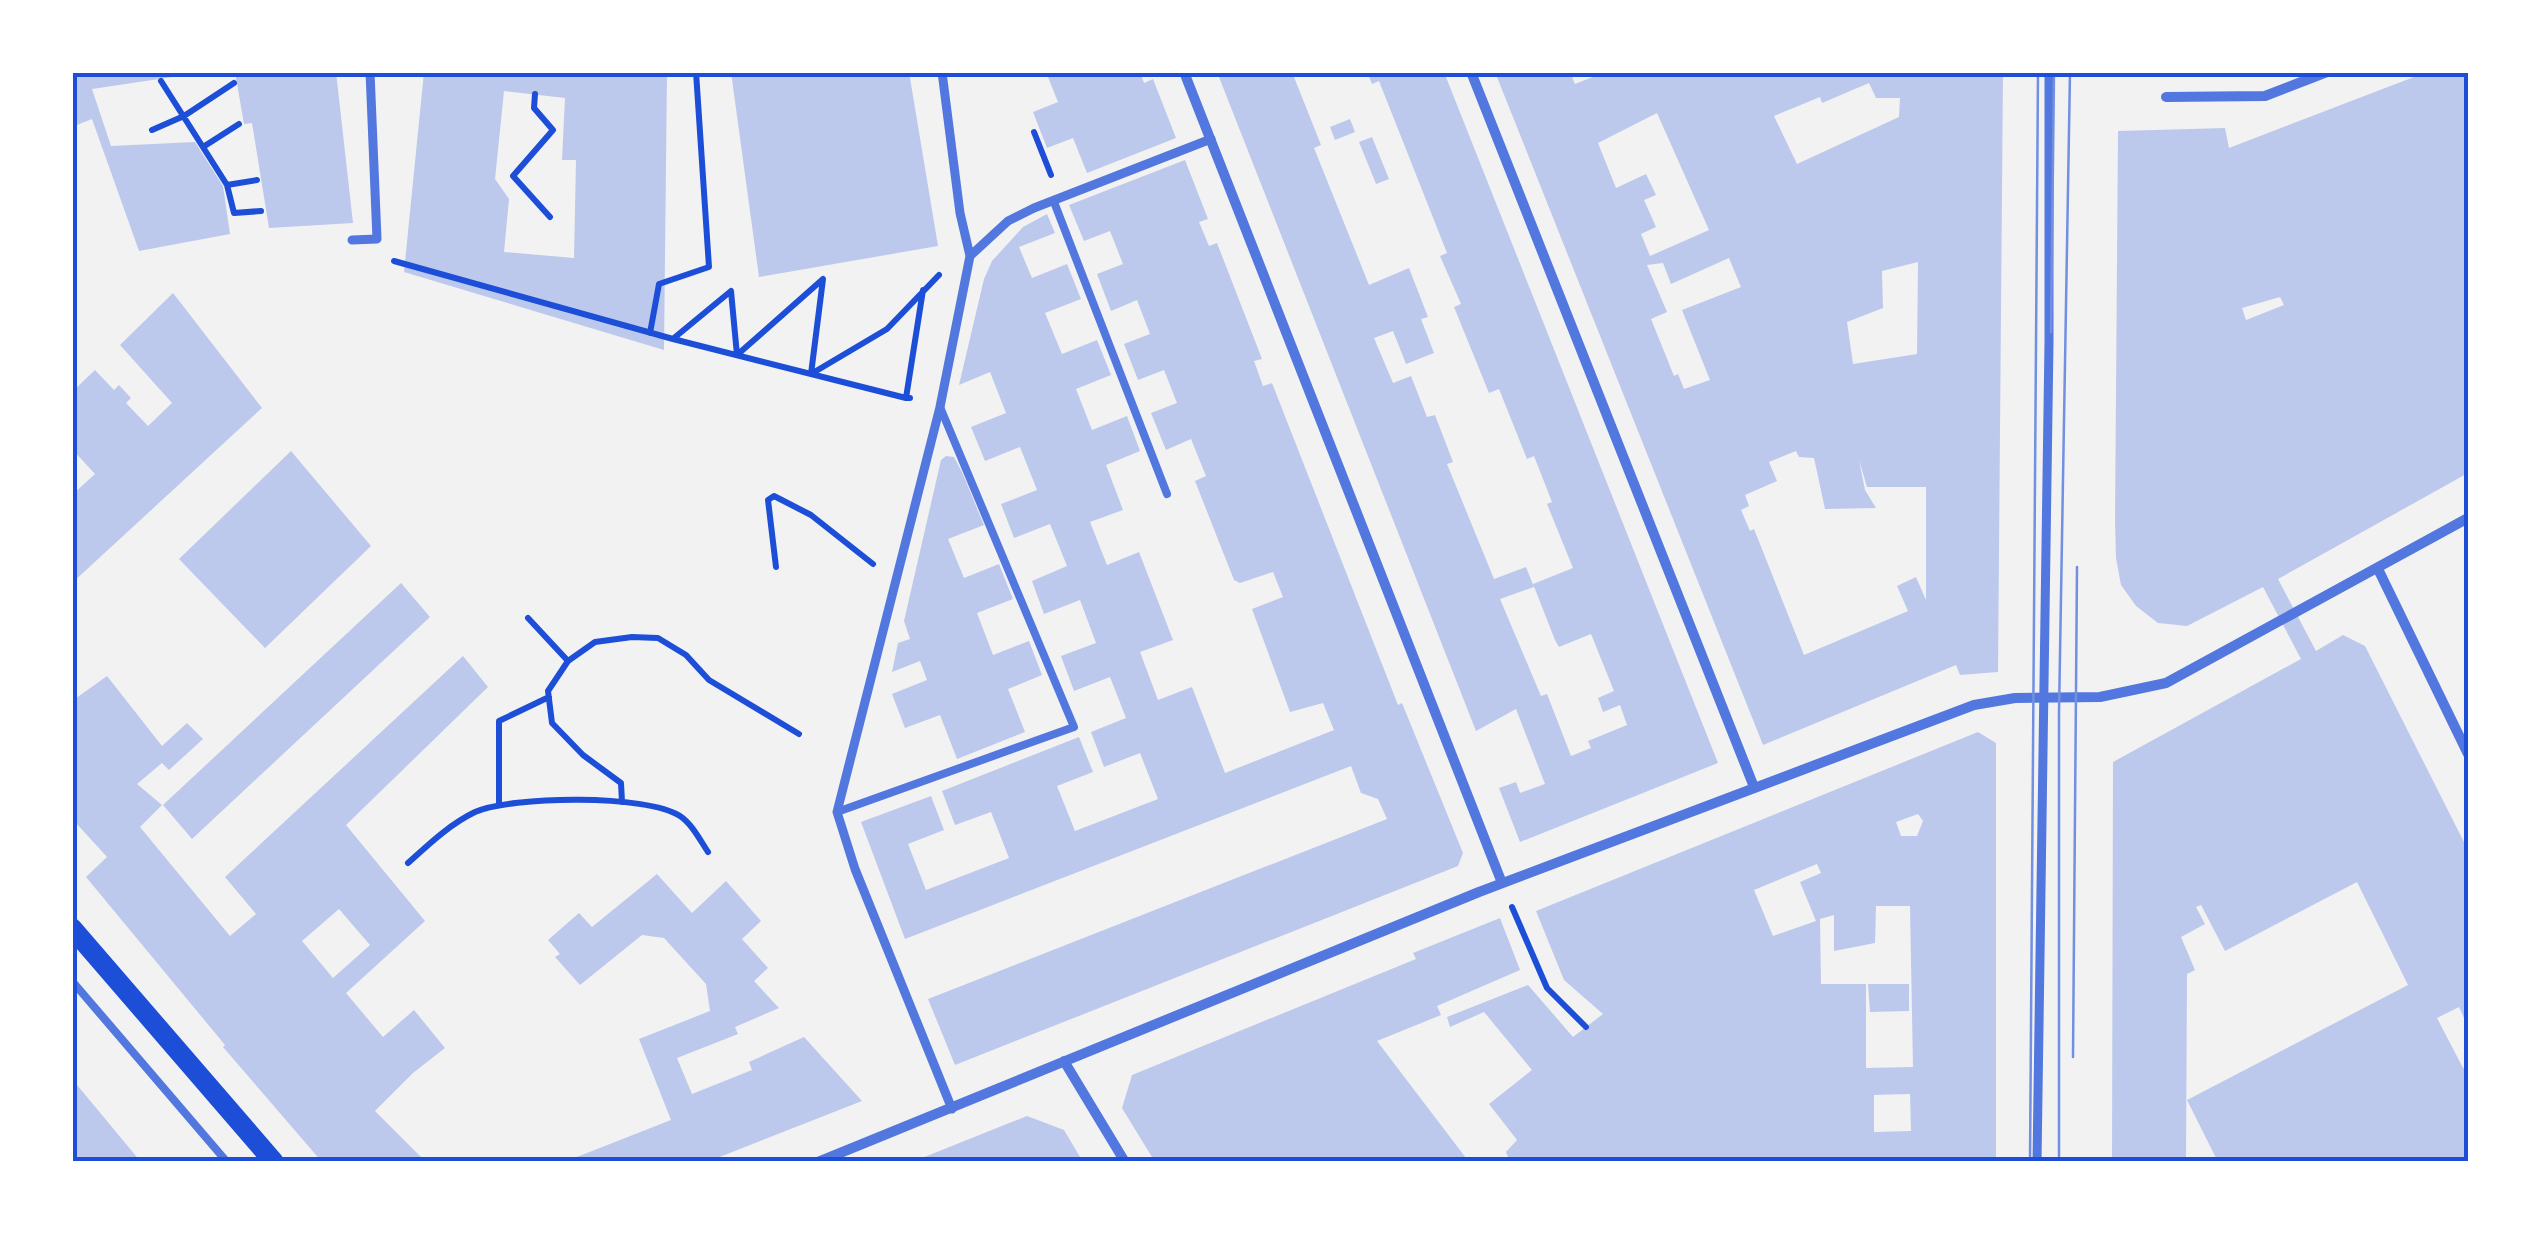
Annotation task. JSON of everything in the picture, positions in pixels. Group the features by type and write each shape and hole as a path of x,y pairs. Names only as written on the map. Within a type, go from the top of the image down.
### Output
{"main road":[{"path":"72,928 274,1162"}],"street":[{"path":"352,240 377,239 370,72"},
{"path":"942,72 960,213 970,256 940,406 838,812 856,868 952,1109"},
{"path":"1184,72 1502,883"},
{"path":"1470,72 1754,786"},
{"path":"2037,1162 2050,72"},
{"path":"2166,96 2265,96 2327,72"},
{"path":"970,256 1008,222 1211,139"},
{"path":"818,1162 1502,883 1974,705 2043,697 2100,697 2166,683 2468,518"},
{"path":"2378,569 2468,754"},
{"path":"1064,1061 1125,1162"}],"lane":[{"path":"1057,200 1167,494"},
{"path":"838,812 1074,727 940,406"},
{"path":"72,981 226,1162"}],"path":[{"path":"650,333 659,284 709,267 696,72"},
{"path":"161,81 227,185 234,213 260,211"},
{"path":"152,130 184,116 234,83"},
{"path":"535,94 534,108 553,130 513,176 550,217"},
{"path":"203,147 239,124"},
{"path":"1034,132 1057,200"},
{"path":"227,185 256,180"},
{"path":"404,264 650,333 940,406"},
{"path":"737,356 823,279 811,374"},
{"path":"811,374 887,329 925,288 906,398"},
{"path":"673,339 731,291 737,356"},
{"path":"776,567 768,500 774,496 812,515 894,581"},
{"path":"528,618 568,661"},
{"path":"622,802 621,782 583,756 552,723 548,691 568,661 595,642 658,638 686,655 709,680 798,734"},
{"path":"499,804 499,721 549,698"},
{"path":"408,862 447,828 499,804 622,802 677,814 708,852"},
{"path":"1502,883 1547,988 1586,1027"}],"building":[{"path":"72,72 206,72 92,89 111,146 195,142 223,186 230,234 139,251 92,119 72,127"},
{"path":"235,72 336,72 353,223 269,228 252,123 244,124"},
{"path":"424,72 667,72 664,350 404,272","holes":["504,91 565,98 562,160 576,160 574,258 504,252 509,199 495,179"]},
{"path":"731,72 909,72 938,246 759,277"},
{"path":"1046,72 1140,72 1144,83 1153,79 1176,138 1087,173 1073,138 1047,148 1033,112 1058,102"},
{"path":"1217,72 1292,72 1321,145 1314,148 1369,285 1409,268 1428,317 1421,319 1434,353 1406,364 1393,331 1374,338 1393,383 1411,376 1427,417 1435,415 1453,462 1447,464 1494,579 1526,567 1534,587 1500,599 1541,696 1547,694 1571,756 1591,748 1588,741 1627,725 1620,705 1603,712 1598,698 1614,691 1591,634 1559,647 1555,640 1533,584 1573,568 1547,504 1552,502 1534,456 1527,459 1499,389 1489,393 1454,307 1461,304 1440,256 1447,253 1379,81 1372,84 1367,72 1444,72 1718,763 1520,842 1499,788 1516,782 1520,793 1545,784 1516,709 1476,731"},
{"path":"1495,72 1570,72 1575,84 1605,72 2003,72 1998,672 1960,675 1956,665 1763,745","holes":["1869,83 1876,98 1900,98 1899,117 1797,164 1774,116 1820,97 1822,103","1657,113 1709,230 1650,256 1641,234 1656,227 1644,200 1656,195 1646,174 1616,188 1598,143","1729,258 1741,287 1682,310 1710,380 1684,389 1678,374 1674,376 1651,319 1667,312 1647,265 1663,263 1671,284","1918,262 1917,354 1853,364 1847,322 1883,308 1882,271","1796,451 1799,457 1814,458 1825,509 1876,508 1865,490 1859,460 1867,487 1926,487 1926,600 1916,577 1897,586 1908,611 1804,655 1754,529 1750,531 1741,510 1749,506 1745,495 1777,481 1769,462"]},
{"path":"2427,72 2468,72 2468,473 2278,579 2316,651 2343,635 2365,646 2468,850 2468,1027 2459,1007 2437,1018 2463,1068 2468,1066 2468,1162 2218,1162 2187,1100 2408,985 2357,882 2225,951 2201,905 2196,907 2205,924 2181,937 2195,970 2187,974 2186,1162 2112,1162 2113,762 2301,659 2263,587 2187,626 2158,623 2136,606 2121,585 2116,558 2118,131 2225,128 2229,148","holes":["2280,297 2284,305 2246,320 2242,308"]},
{"path":"1350,119 1355,132 1335,140 1330,127"},
{"path":"1372,137 1389,179 1376,184 1359,142"},
{"path":"1185,160 1208,219 1199,222 1209,246 1217,243 1262,359 1254,361 1263,386 1272,383 1398,705 1402,703 1463,853 1458,866 955,1065 928,999 1387,819 1378,799 1361,793 1351,766 905,939 861,822 931,796 944,830 908,844 926,890 1009,858 991,812 955,825 942,791 1079,737 1093,772 1057,786 1075,831 1158,799 1140,753 1104,767 1091,732 1126,718 1110,677 1074,691 1061,656 1096,643 1080,600 1044,614 1032,581 1067,566 1050,524 1014,538 1001,504 1037,490 1020,447 985,461 971,427 1006,413 990,372 959,385 984,279 992,261 1023,227 1047,214 1055,233 1019,247 1032,278 1067,264 1081,299 1045,313 1062,354 1097,340 1111,375 1076,389 1092,430 1127,416 1140,451 1106,465 1123,510 1090,522 1107,565 1139,552 1173,640 1140,652 1158,700 1192,687 1225,773 1334,730 1323,703 1290,712 1252,609 1283,597 1273,572 1240,583 1234,580 1195,481 1206,476 1191,439 1166,450 1151,413 1177,403 1164,370 1138,380 1124,344 1150,334 1137,300 1111,311 1097,274 1123,264 1110,231 1084,241 1069,205"},
{"path":"173,293 262,408 72,583 72,495 95,474 72,449 72,392 95,370 114,390 119,385 131,398 126,403 148,426 172,403 120,345"},
{"path":"291,451 371,546 265,648 179,559"},
{"path":"954,457 984,525 948,539 964,578 999,564 1013,599 977,613 993,655 1029,641 1042,675 1008,689 1025,732 957,759 940,715 905,728 892,694 927,680 920,661 892,672 898,643 910,639 904,621 941,460"},
{"path":"401,583 430,617 192,839 163,805"},
{"path":"463,656 488,687 346,825 425,921 346,993 383,1037 414,1010 445,1048 375,1111 426,1162 322,1162 86,877 107,857 76,823 72,826 72,701 107,676 162,746 187,723 203,739 169,770 162,763 137,784 162,805 140,827 230,936 256,914 225,877","holes":["339,909 370,945 333,978 302,941"]},
{"path":"1978,732 1996,743 1996,1162 1510,1162 1506,1152 1517,1140 1489,1104 1532,1070 1484,1012 1450,1027 1447,1017 1528,985 1573,1037 1603,1014 1564,980 1536,911","holes":["1918,814 1923,821 1917,836 1901,836 1896,822","1817,864 1821,873 1800,882 1816,921 1773,936 1754,890","1876,906 1910,906 1913,1067 1866,1068 1866,984 1821,984 1820,919 1834,915 1834,951 1875,943","1910,1094 1911,1131 1874,1132 1874,1095"]},
{"path":"657,874 692,913 726,881 761,921 742,939 768,968 754,981 779,1008 735,1027 738,1034 677,1058 692,1094 752,1070 749,1062 804,1037 862,1101 707,1162 564,1162 671,1120 639,1039 710,1011 706,984 664,938 642,935 580,985 555,957 560,954 548,940 579,913 592,927"},
{"path":"1500,918 1520,970 1437,1006 1441,1015 1377,1041 1469,1162 1155,1162 1122,1108 1132,1075 1416,959 1413,953"},
{"path":"1868,984 1909,984 1909,1011 1870,1012"},
{"path":"72,1079 87,1097 141,1162 72,1162"},
{"path":"1027,1116 1064,1130 1083,1162 912,1162"}],"tram line":[{"path":"2030,1162 2038,72"},
{"path":"2051,332 2054,72"},
{"path":"2059,1162 2059,713 2070,72"},
{"path":"2073,1057 2077,567"}]}
